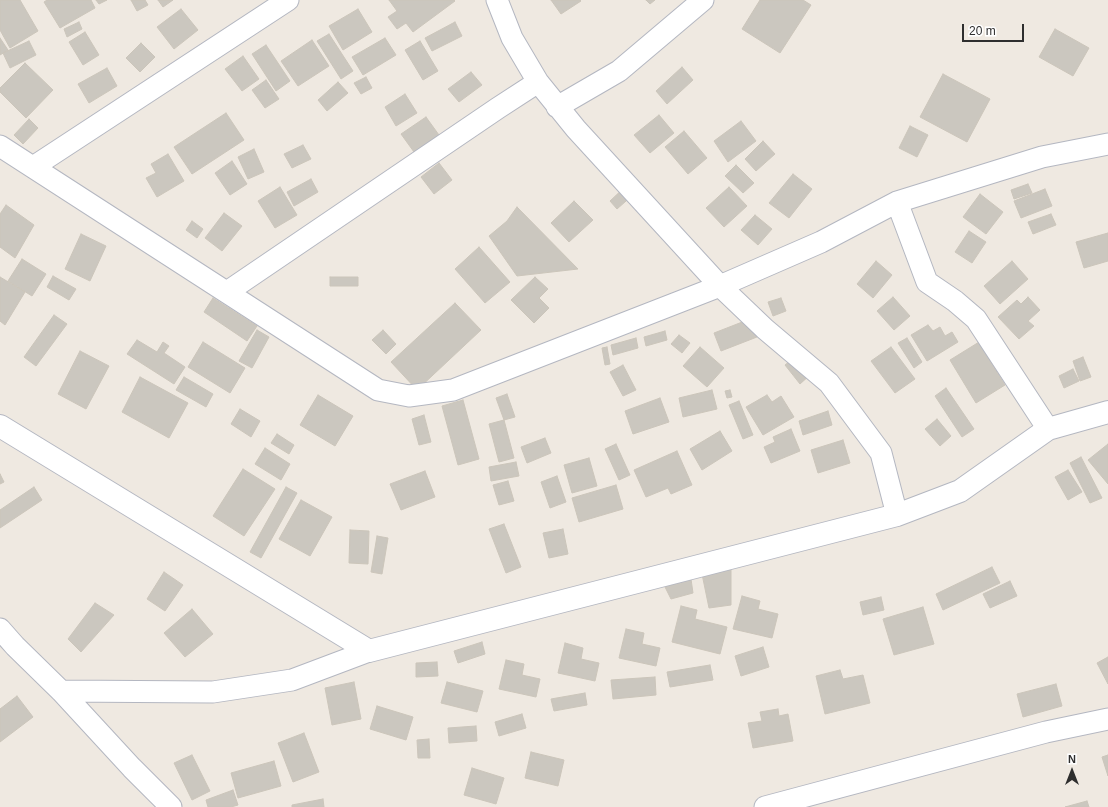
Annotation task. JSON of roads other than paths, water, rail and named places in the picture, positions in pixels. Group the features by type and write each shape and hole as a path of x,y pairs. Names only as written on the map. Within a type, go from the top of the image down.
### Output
{"street":[{"path":"33,167 288,0"},
{"path":"497,0 512,38 538,82 557,107 720,286 765,329 829,383 881,454 897,515"},
{"path":"557,107 619,71 703,0"},
{"path":"227,292 538,82"},
{"path":"0,146 378,390 409,396 453,390 720,286 821,242 897,202 1042,157 1108,144"},
{"path":"897,202 927,282 955,301 976,319 1048,428"},
{"path":"61,691 214,692 292,680 369,651 897,515 960,491 1048,428 1108,412"},
{"path":"0,426 369,651"},
{"path":"0,629 15,646 61,691 132,768 162,804"},
{"path":"765,807 1046,732 1108,719"}]}
